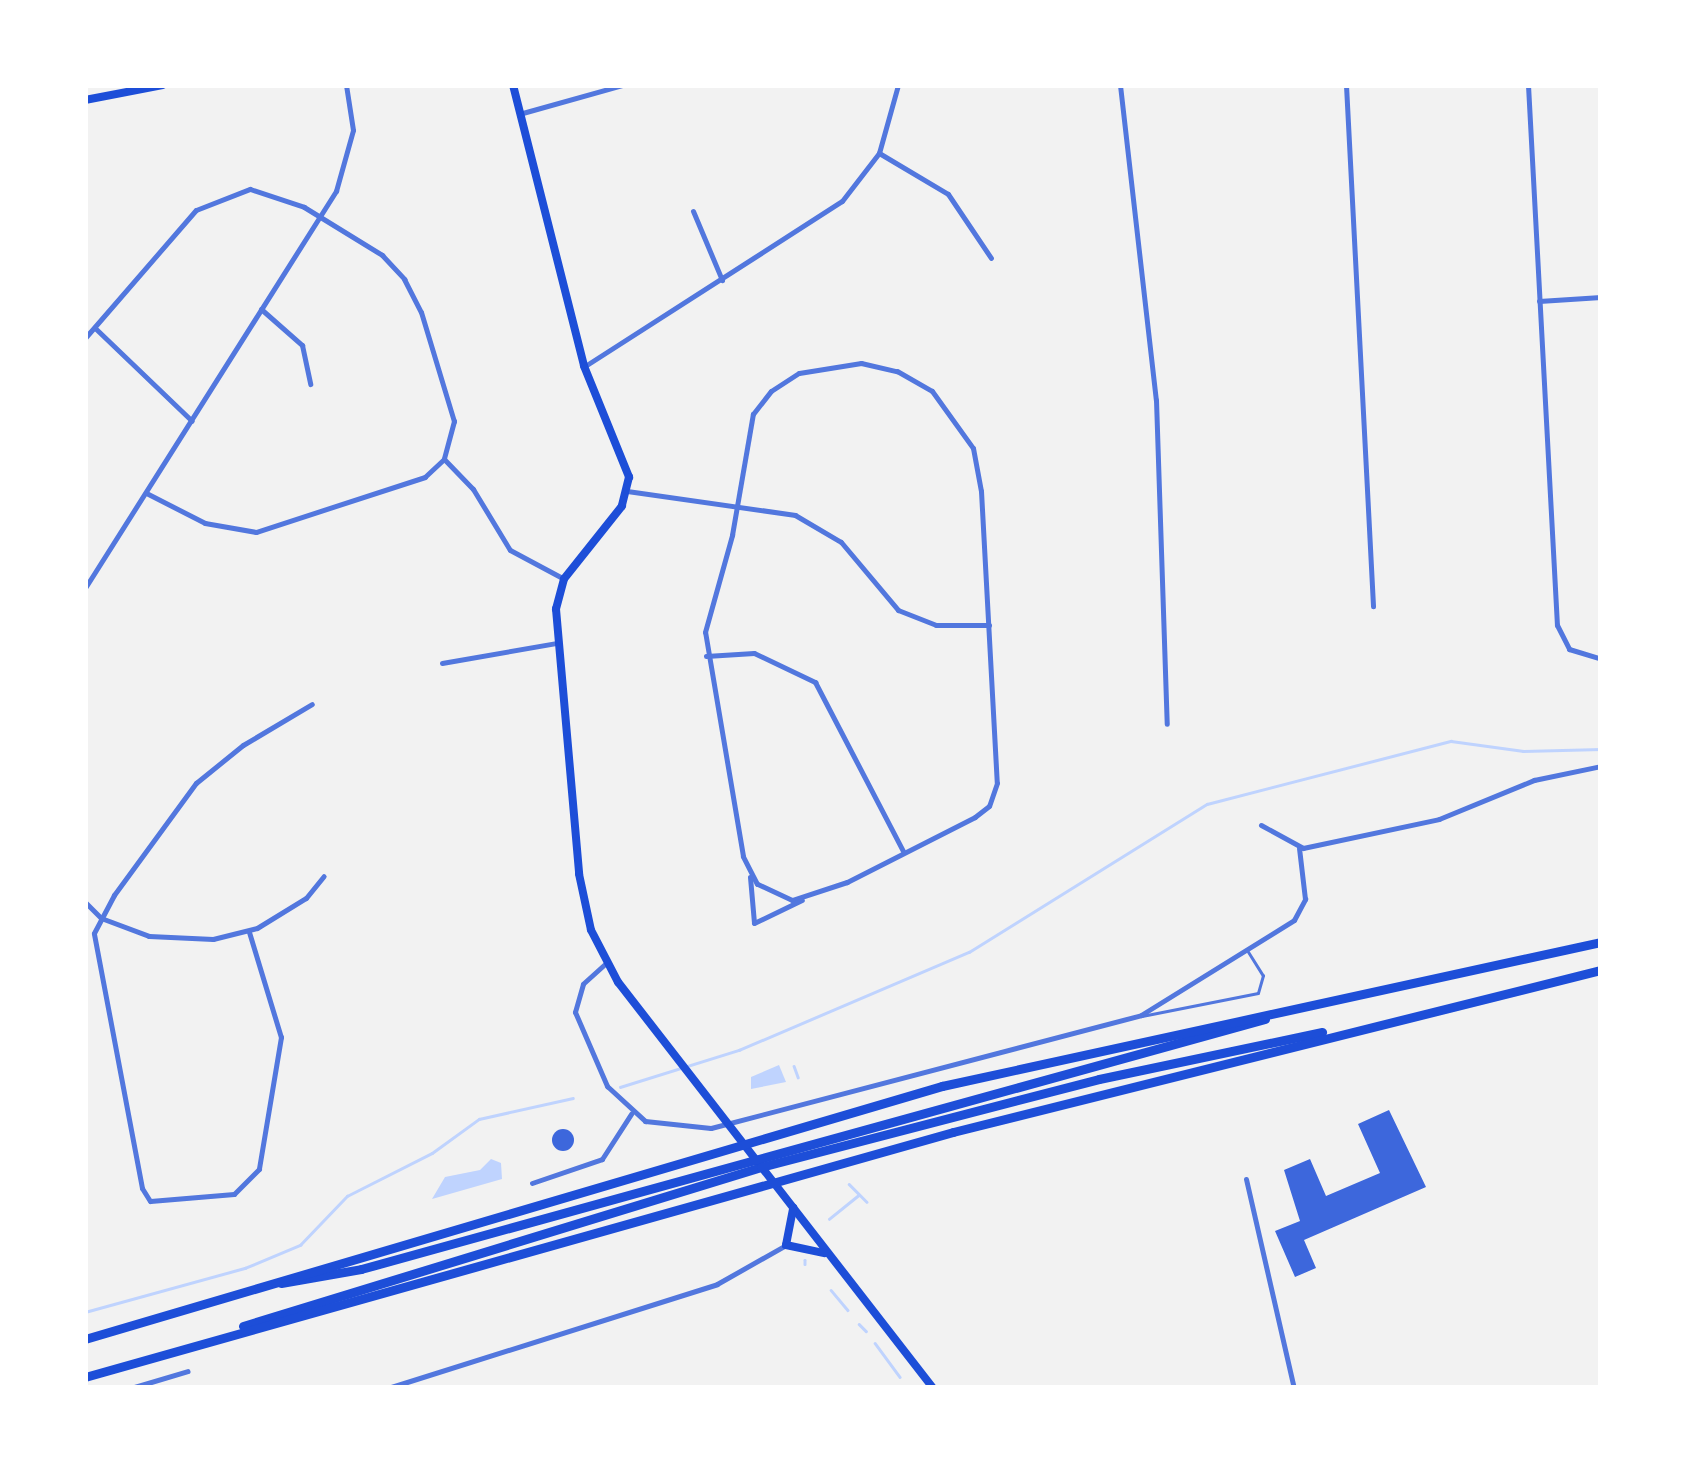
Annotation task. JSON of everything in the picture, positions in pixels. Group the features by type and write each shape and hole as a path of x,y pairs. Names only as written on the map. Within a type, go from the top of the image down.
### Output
{"highway":[{"path":"85,1340 942,1086 1127,1040 1291,1010 1601,942"},
{"path":"85,1377 953,1132 1601,970"},
{"path":"251,1288 360,1270 750,1153 1227,1033 1291,1010"},
{"path":"146,1359 366,1284 762,1169 1098,1079 1398,1019"}],"main road":[{"path":"85,100 163,85"},
{"path":"513,85 584,366 625,461 627,491 617,515 564,579 556,642 583,902 606,964 932,1388"},
{"path":"792,1208 786,1245 803,1244 830,1256"}],"street":[{"path":"85,588 321,216 347,167 353,130 346,85"},
{"path":"519,114 622,85"},
{"path":"584,366 832,210 879,153 898,85"},
{"path":"1120,85 1156,400 1168,724"},
{"path":"1346,85 1373,606"},
{"path":"1528,85 1558,631 1575,653 1601,659"},
{"path":"879,153 948,194 991,258"},
{"path":"85,338 213,198 265,189 321,216 390,262 415,298 453,411 444,459 408,486 256,532 205,523 146,493"},
{"path":"693,211 722,280"},
{"path":"1540,301 1601,297"},
{"path":"261,309 302,344 310,384"},
{"path":"94,328 192,421"},
{"path":"861,363 897,371 944,402 973,448 988,624 993,798 981,814 754,923 750,875 706,656 706,626 735,506 746,431 771,391 823,366 861,363"},
{"path":"444,459 474,489 510,550 564,579"},
{"path":"627,491 735,506 822,527 911,616 943,626 988,624"},
{"path":"442,663 556,642"},
{"path":"706,656 754,654 815,682 903,852"},
{"path":"248,932 281,1037 260,1168 234,1194 148,1199 104,974 94,953 101,918 196,783 243,745 312,704"},
{"path":"1261,825 1299,848 1439,819 1534,780 1601,766"},
{"path":"606,964 579,992 576,1022 607,1086 632,1114 663,1128 710,1128 1141,1015 1248,952 1302,910 1306,886 1299,848"},
{"path":"750,875 770,892 802,900"},
{"path":"85,902 101,918 175,941 248,932 306,898 324,876"},
{"path":"532,1183 602,1159 632,1114"},
{"path":"1246,1178 1294,1388"},
{"path":"388,1388 717,1284 786,1245"},
{"path":"131,1388 188,1371"}],"lane":[{"path":"1141,1015 1258,993 1264,982 1248,952"}],"water":[{"path":"779,1065 786,1082 751,1089 751,1077"},
{"path":"491,1159 501,1163 502,1179 432,1199 445,1177 480,1170"}],"building":[{"path":"1389,1110 1426,1187 1304,1240 1316,1268 1295,1277 1275,1231 1300,1221 1284,1170 1310,1159 1326,1196 1380,1173 1358,1124"},
{"path":"563,1129 571,1132 571,1148 563,1151 555,1148 552,1140 555,1132"}],"waterway":[{"path":"620,1087 739,1050 969,952 1207,804 1451,741 1523,751 1601,749"},
{"path":"794,1066 798,1077"},
{"path":"85,1312 245,1268 300,1245 347,1196 432,1153 479,1119 573,1098"},
{"path":"849,1184 867,1202"},
{"path":"829,1219 859,1195"},
{"path":"831,1290 848,1310"},
{"path":"859,1324 866,1331"},
{"path":"875,1343 900,1377"}]}
